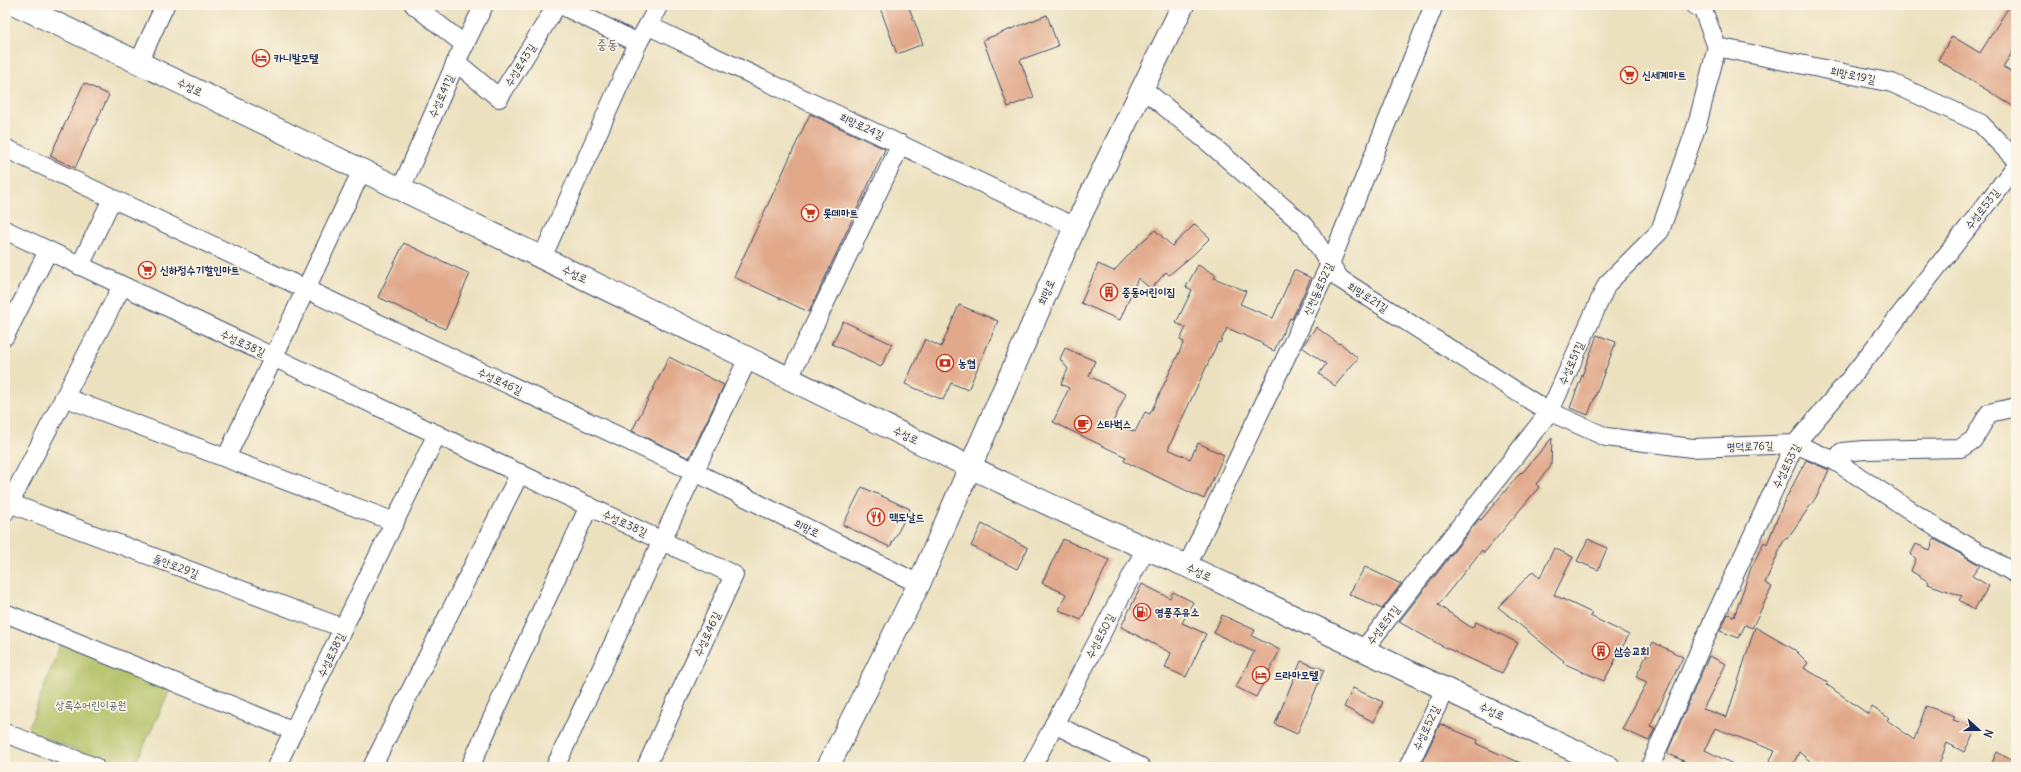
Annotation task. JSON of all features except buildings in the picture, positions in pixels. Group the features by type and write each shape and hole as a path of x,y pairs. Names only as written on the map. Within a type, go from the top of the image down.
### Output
{"main road":[{"name":"수성로","path":"17,5 139,62 971,466 1364,649 1609,767"},
{"name":"희망로","path":"828,767 919,584 1075,227 1183,5"}],"street":[{"path":"139,62 165,5"},
{"path":"414,5 465,45"},
{"name":"수성로41길","path":"401,189 456,62 484,5"},
{"name":"수성로43길","path":"456,62 499,98 558,5"},
{"path":"561,5 638,43"},
{"path":"542,258 638,43 649,26 659,5"},
{"name":"신천동로52길","path":"1187,566 1330,264 1434,5"},
{"path":"1694,5 1703,10 1717,47"},
{"name":"희망로24길","path":"649,26 1075,227"},
{"name":"희망로19길","path":"1717,47 1892,83 1980,123 2016,160"},
{"name":"수성로51길","path":"1364,649 1550,411 1607,284 1660,231 1697,125 1717,47"},
{"name":"희망로21길","path":"1142,88 1208,142 1306,227 1340,279 1544,410 1550,411"},
{"path":"789,378 901,144"},
{"path":"5,148 306,290"},
{"name":"수성로53길","path":"1650,767 1700,649 1795,444 1850,379 2016,166"},
{"path":"226,458 272,357 306,290 362,170"},
{"path":"80,266 112,199"},
{"name":"수성로38길","path":"5,230 661,540"},
{"path":"5,336 48,251"},
{"name":"들안로29길","path":"122,286 7,507 343,628"},
{"name":"수성로46길","path":"306,290 694,472"},
{"path":"555,767 748,358"},
{"path":"64,397 395,522"},
{"path":"1835,460 1842,452 1865,450 1961,448 1973,440 1989,413 2016,406"},
{"name":"명덕로76길","path":"1550,411 1606,437 1692,448 1795,444 1835,460 1940,530 2016,574"},
{"name":"수성로38길","path":"276,767 437,434"},
{"name":"희망로","path":"694,472 919,584"},
{"path":"372,767 520,473"},
{"name":"수성로38길","path":"470,767 589,506"},
{"name":"수성로46길","path":"646,767 734,575 661,540"},
{"name":"수성로50길","path":"1032,767 1146,548"},
{"path":"5,613 294,731"},
{"name":"수성로52길","path":"1408,767 1445,689"},
{"path":"1054,724 1141,767"},
{"path":"5,733 95,767"}],"green space":[{"name":"상록수어린이공원","path":"61,642 172,686 134,767 121,767 27,732"}],"place":[{"name":"카니발모텔","path":"261,58"},
{"name":"신세계마트","path":"1629,75"},
{"name":"롯데마트","path":"810,213"},
{"name":"신하정수기할인마트","path":"147,270"},
{"name":"중동어린이집","path":"1109,292"},
{"name":"농협","path":"945,363"},
{"name":"스타벅스","path":"1083,424"},
{"name":"맥도날드","path":"876,517"},
{"name":"영풍주유소","path":"1142,612"},
{"name":"삼승교회","path":"1601,651"},
{"name":"드라마모텔","path":"1261,675"}],"district":[{"name":"중동","path":"607,44"}]}
